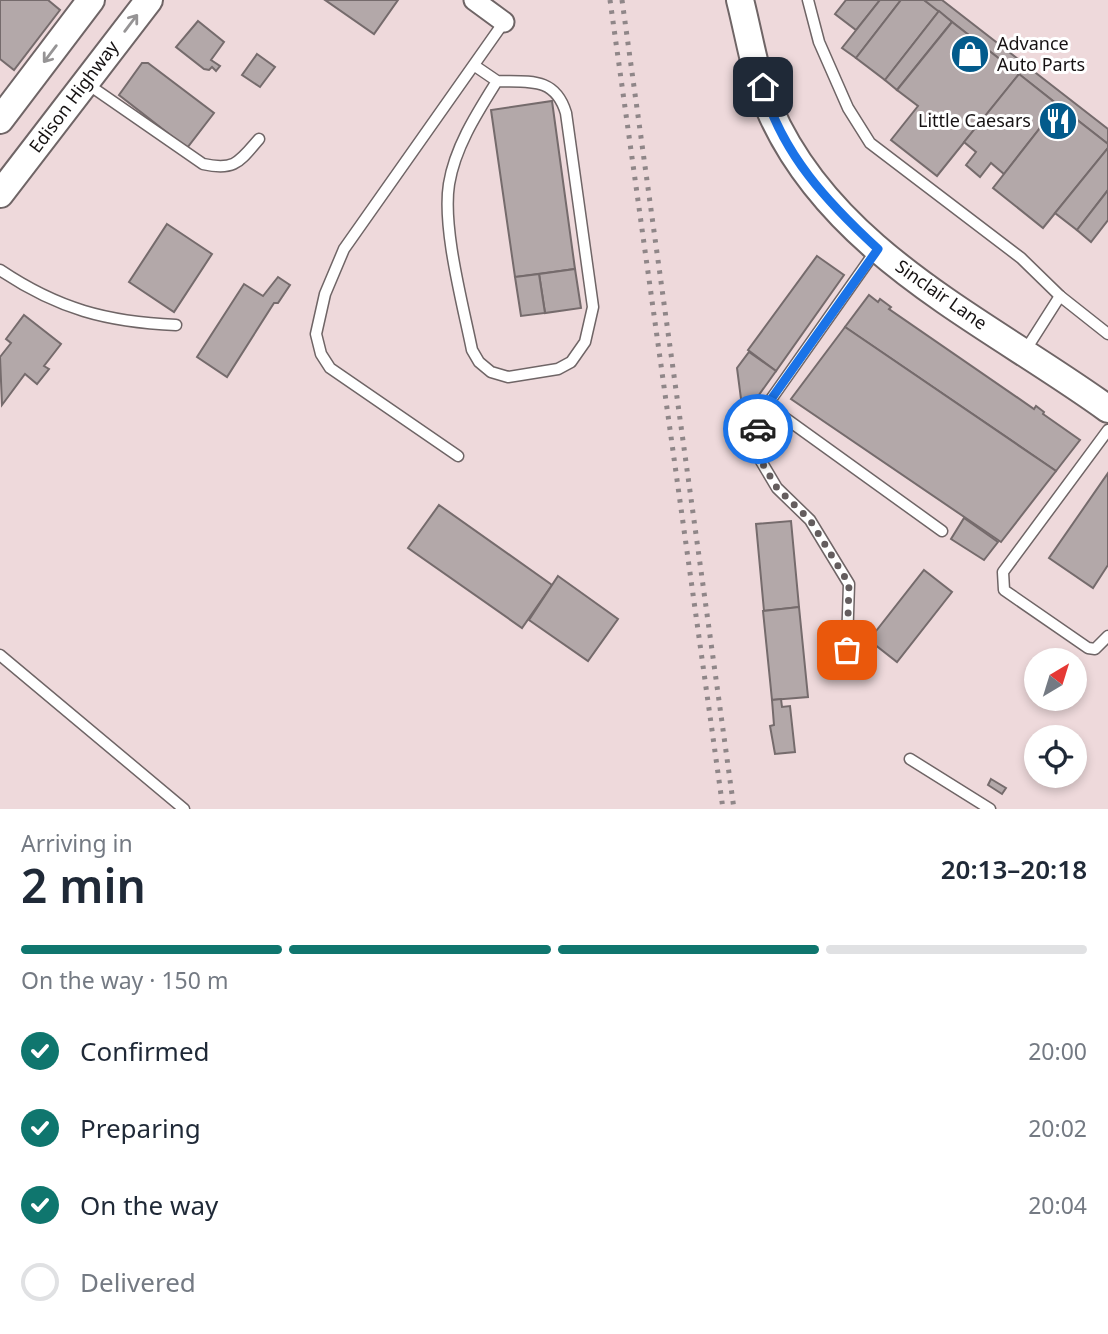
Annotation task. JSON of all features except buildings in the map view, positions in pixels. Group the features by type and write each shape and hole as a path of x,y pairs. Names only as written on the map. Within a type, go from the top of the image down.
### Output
{"main road":[{"name":"Edison Highway","path":"0,194 149,0"},
{"name":"Sinclair Lane","path":"740,0 768,106 785,140 818,191 878,249 940,296 1108,408"},
{"path":"0,120 86,2"}],"street":[{"path":"474,0 504,22"}],"lane":[{"path":"808,0 819,42 848,108 870,143 1021,258 1060,296 1108,334"},
{"path":"458,456 330,368 321,354 316,334 327,286 344,249 504,22"},
{"path":"475,66 497,81 537,82 557,92 562,99 593,307 585,342 571,362 558,369 508,377 491,372 479,362 472,350 446,208 449,183 456,160 472,122 497,81"},
{"path":"86,82 203,164 225,169 234,165 259,139"},
{"path":"846,673 849,584 810,520 777,488 758,456 758,426 767,405 878,249"},
{"path":"0,270 45,297 83,311 128,323 176,325"},
{"path":"1025,352 1060,296"},
{"path":"767,405 942,531"},
{"path":"1108,430 1003,572 1002,582 1004,590 1088,648 1095,649 1108,636"},
{"path":"0,655 184,809"},
{"path":"910,759 990,809"}],"shaded area":[{"path":"0,0 1108,0 1108,809 0,809"}],"railway":[{"path":"610,0 723,809"},
{"path":"622,0 734,809"}],"way so far":[{"path":"758,429 758,456 777,488 810,520 849,584 847,650"}],"place":[{"name":"Advance Auto Parts","path":"970,54"},
{"name":"Little Caesars","path":"1058,121"}],"route":[{"path":"758,429 767,405 878,249 818,191 785,140 768,106 763,87"}]}
